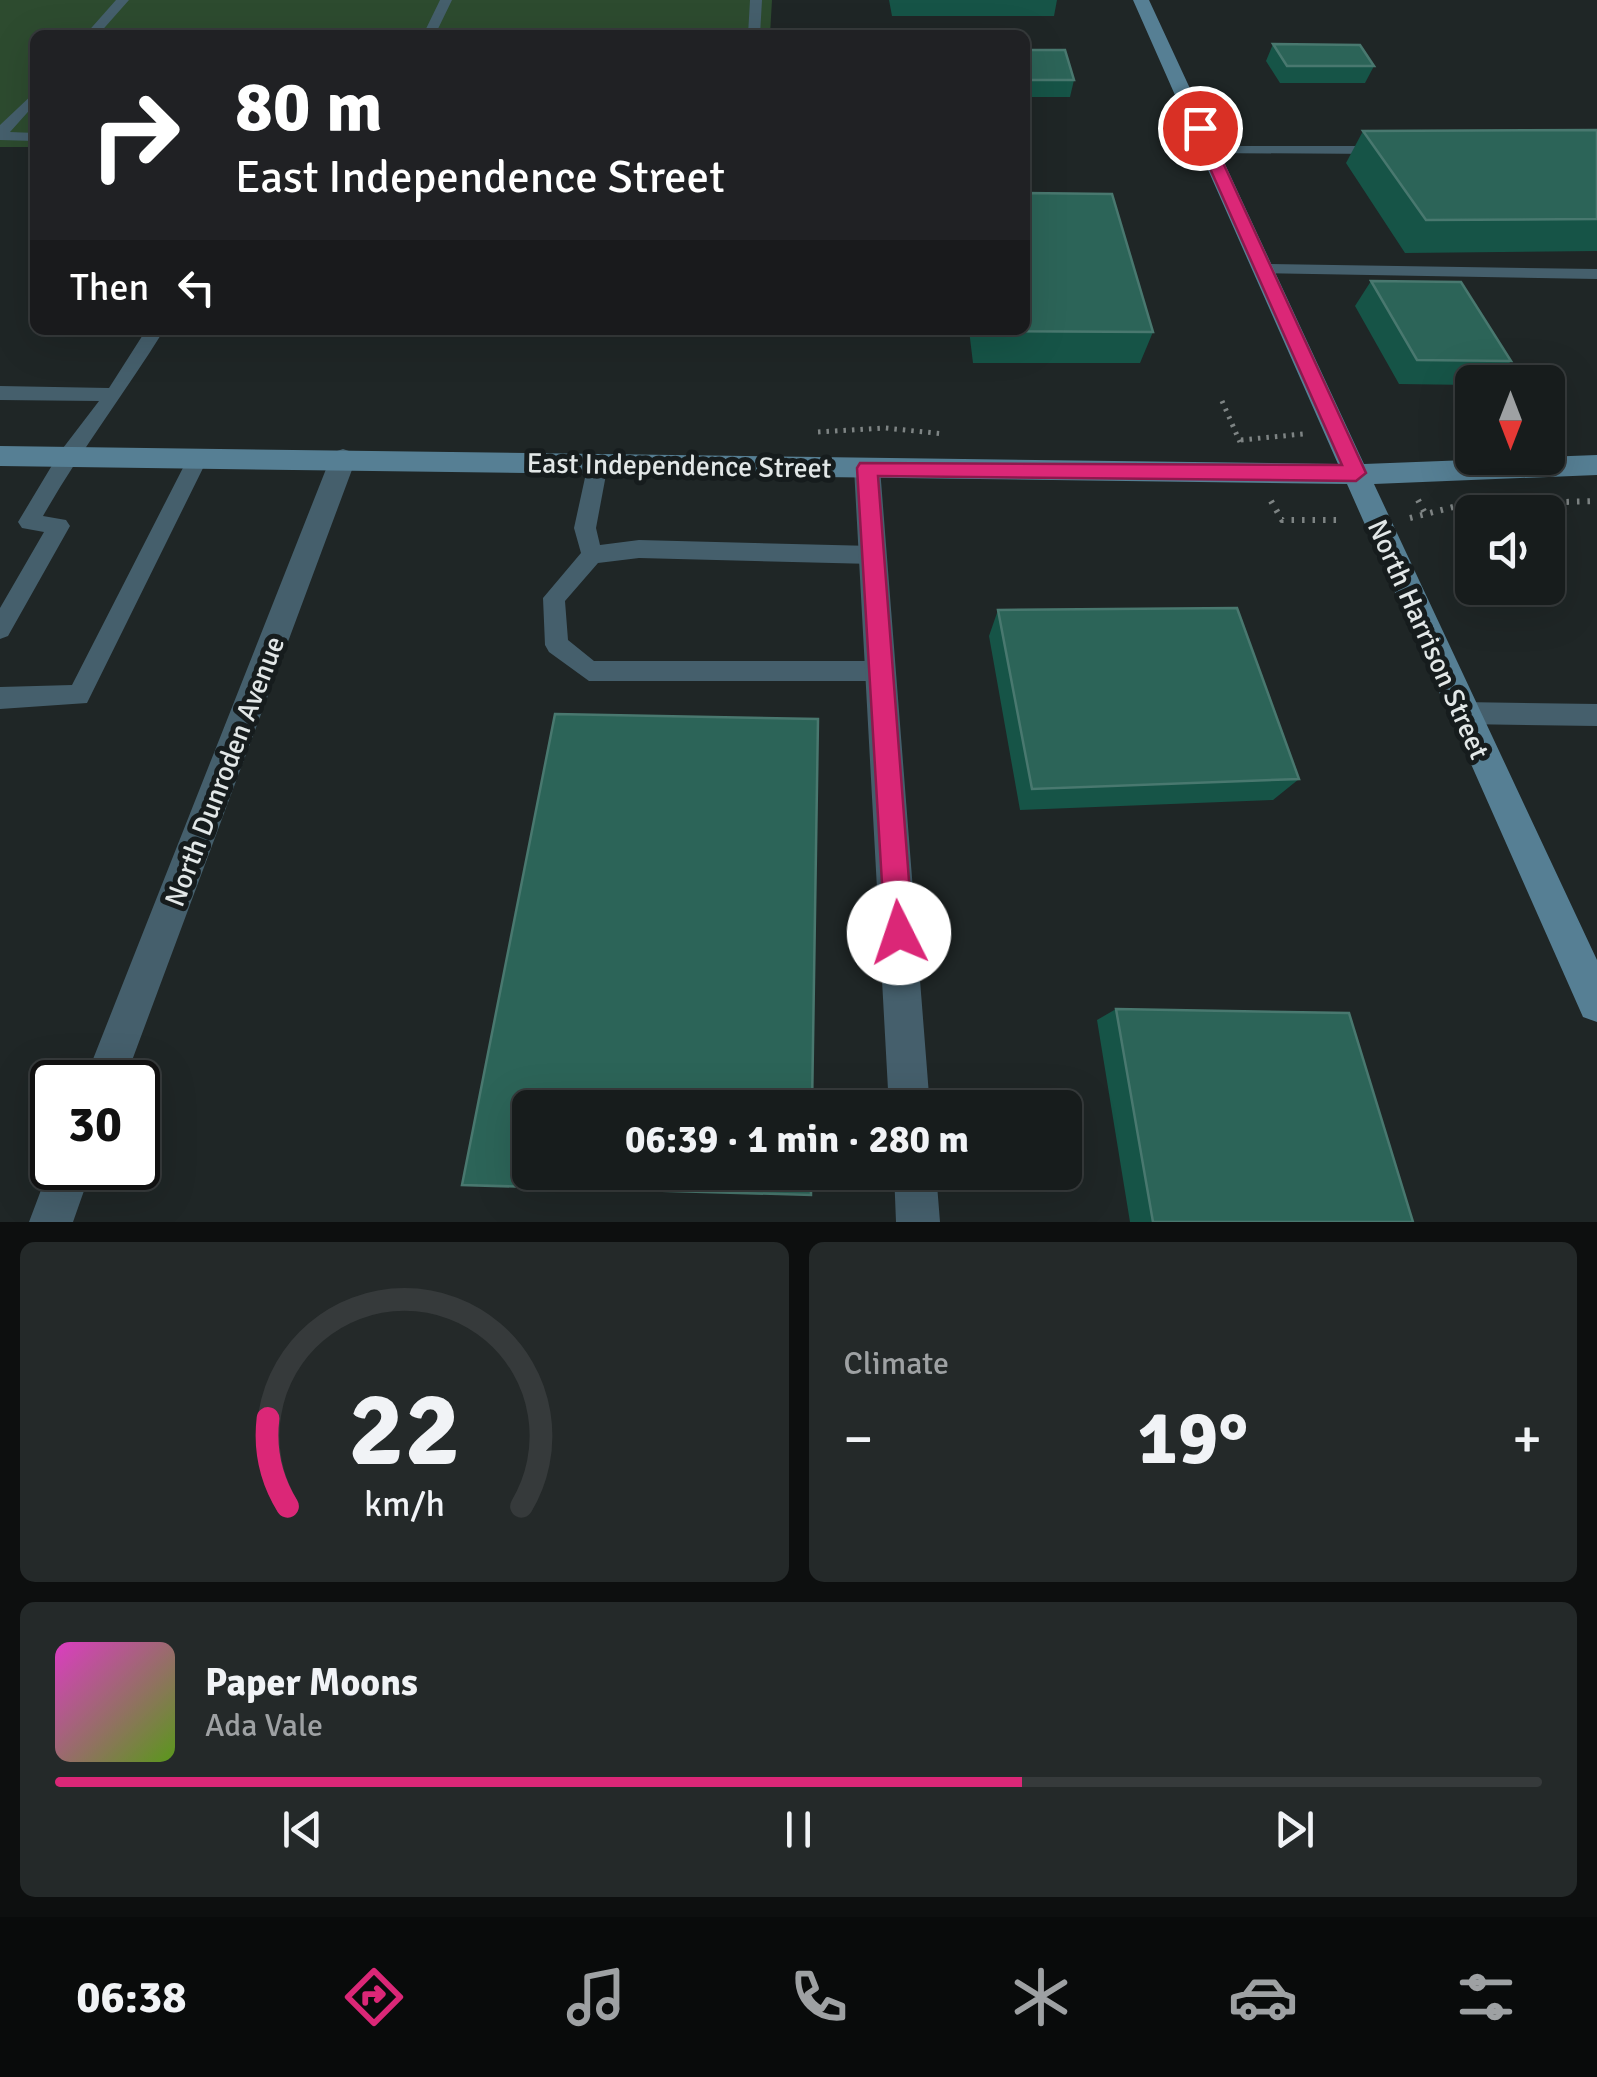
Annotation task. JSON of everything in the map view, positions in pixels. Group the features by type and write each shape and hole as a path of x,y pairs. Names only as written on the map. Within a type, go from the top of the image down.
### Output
{"street":[{"name":"North Harrison Street","path":"1141,0 1461,714 1597,1003"},
{"name":"East Independence Street","path":"0,456 1404,474 1597,466"},
{"name":"North Dunroden Avenue","path":"112,1060 344,460"},
{"path":"867,468 909,1090"},
{"path":"50,1222 63,1190"},
{"path":"916,1190 918,1222"}],"lane":[{"path":"96,30 123,0"},
{"path":"431,30 446,0"},
{"path":"754,30 756,0"},
{"path":"0,136 30,102"},
{"path":"0,136 30,137"},
{"path":"1210,150 1390,150"},
{"path":"1264,269 1597,274"},
{"path":"0,629 60,526 29,522 67,457 114,395 152,335"},
{"path":"0,393 114,395"},
{"path":"0,698 80,695 198,458"},
{"path":"592,555 585,528 598,464"},
{"path":"873,555 639,549 592,555 554,598 558,645 589,671 881,671"},
{"path":"1461,714 1597,715"}],"green space":[{"path":"0,0 772,0 770,30 30,30 30,147 0,147"}],"building":[{"path":"1273,44 1360,45 1374,66 1287,66"},
{"path":"1030,50 1065,50 1074,80 1030,80"},
{"path":"1597,130 1597,219 1426,220 1363,131"},
{"path":"1030,193 1112,194 1153,332 1030,331"},
{"path":"1371,281 1461,282 1511,361 1417,360"},
{"path":"1237,608 1299,779 1032,789 998,610"},
{"path":"555,714 818,719 812,1090 512,1090 512,1186 462,1185"},
{"path":"1116,1009 1349,1013 1413,1222 1153,1222"},
{"path":"636,1190 811,1190 811,1195"}],"route":[{"path":"899,933 867,468 1356,473 1200,128"}]}
